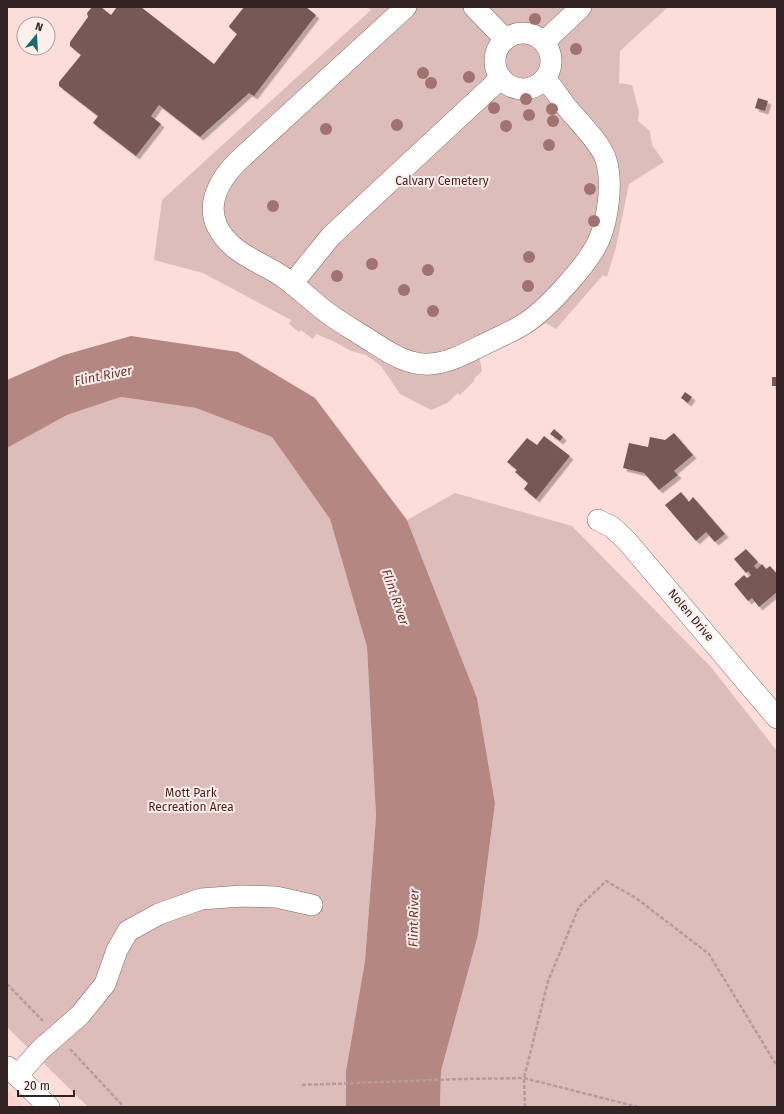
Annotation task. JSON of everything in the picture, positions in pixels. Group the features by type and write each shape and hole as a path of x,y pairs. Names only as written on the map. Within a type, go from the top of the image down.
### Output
{"street":[{"path":"406,7 238,161 218,187 214,209 215,221 222,234 239,252 278,274 329,314 401,358 421,364 436,364 461,355 517,328 536,316 566,284 595,247 602,231 609,194 608,170 605,156 566,106 555,89 544,79"},
{"path":"474,7 505,39"},
{"path":"544,42 581,7"},
{"path":"524,33 537,36 544,42 549,50 551,58 549,72 544,79 536,85 523,89 510,85 501,78 496,67 495,58 498,49 505,39 515,34 524,33"},
{"path":"292,284 331,236 501,78"},
{"name":"Nolen Drive","path":"598,520 612,527 626,540 777,718"},
{"path":"49,1107 12,1071 40,1050 80,1015 105,984 117,950 128,931 159,914 201,899 242,896 276,897 312,905"}],"path":[{"path":"525,1107 524,1078 548,981 578,907 606,880 636,898 709,954 777,1066"},
{"path":"302,1085 524,1078 638,1107"}],"shaded area":[{"path":"7,1090 24,1107 7,1107"}],"green space":[{"name":"Calvary Cemetery","path":"367,7 668,7 620,51 619,83 632,85 639,112 638,121 650,131 652,145 664,162 629,184 616,247 607,277 603,275 556,329 546,323 526,336 479,355 482,371 474,379 474,381 460,395 458,393 447,403 431,410 400,394 381,366 366,355 351,351 316,334 313,339 301,330 299,332 289,324 291,320 203,273 154,260 162,200 371,10"},
{"name":"Mott Park Recreation Area","path":"121,397 196,408 272,437 330,519 367,647 376,816 365,961 346,1071 346,1107 88,1107 7,1027 7,448 67,415"},
{"path":"455,493 572,526 711,667 777,751 777,1107 440,1107 441,1071 478,935 495,803 477,698 407,520"}],"water":[{"name":"Flint River","path":"131,336 238,352 315,398 407,520 477,698 495,803 478,935 441,1071 440,1107 346,1107 346,1071 365,961 376,816 367,647 330,519 272,437 196,408 121,397 67,415 7,448 7,380 64,355"}],"building":[{"path":"92,7 101,7 111,15 117,7 141,7 214,64 237,34 229,26 244,7 306,7 316,15 254,96 249,93 200,137 159,105 151,116 161,124 136,156 93,123 98,116 59,86 59,82 81,55 70,46 70,42 88,17 87,13"},
{"path":"758,98 768,101 765,111 755,108"},
{"path":"772,377 777,377 777,386 772,386"},
{"path":"685,392 692,397 688,403 681,398"},
{"path":"554,429 563,437 560,441 550,434"},
{"path":"674,433 693,455 674,471 678,475 659,490 644,473 623,468 629,443 648,447 650,437 665,440"},
{"path":"544,436 570,456 536,499 524,489 528,483 515,472 517,470 507,462 527,438 537,445"},
{"path":"681,492 689,502 693,497 725,534 715,542 706,532 696,541 665,505"},
{"path":"746,549 758,562 754,566 757,569 762,564 766,569 770,566 777,574 777,592 759,607 752,598 748,601 734,584 744,575 747,578 751,575 748,571 746,573 734,559"}]}
